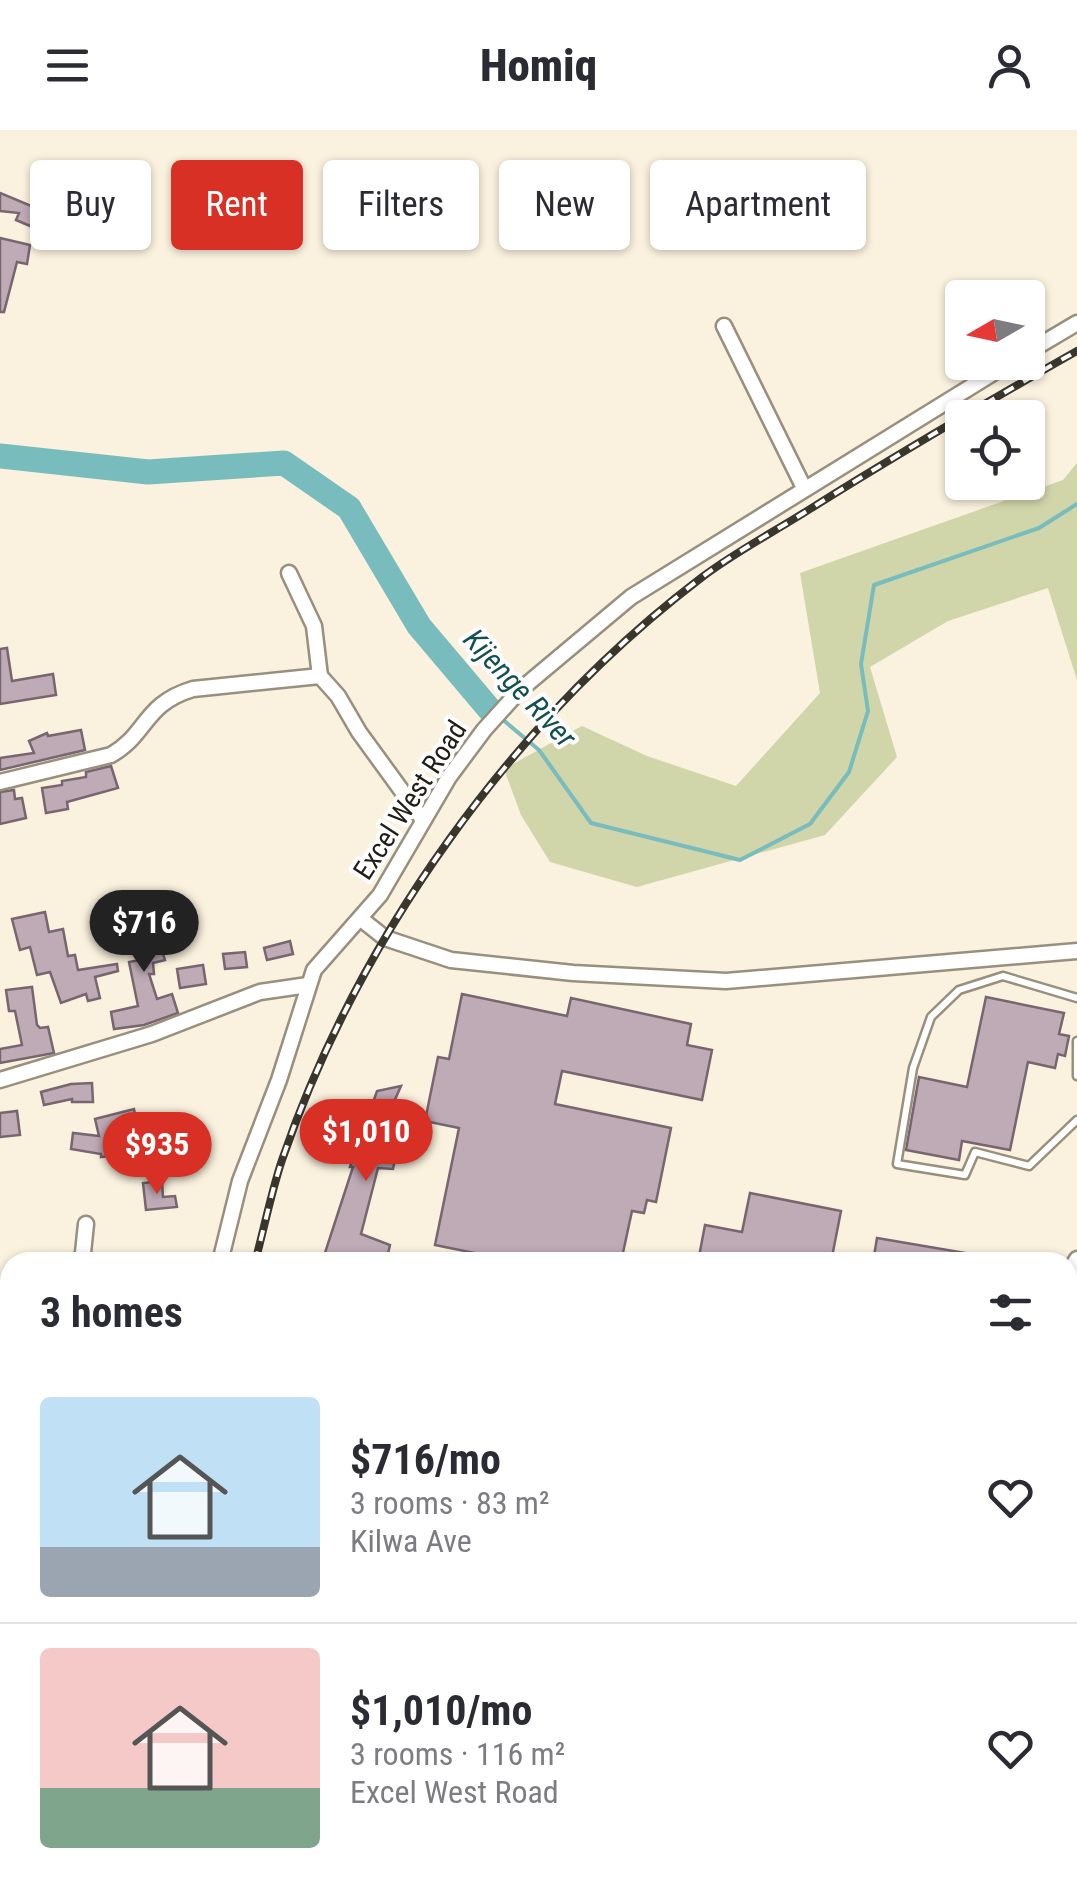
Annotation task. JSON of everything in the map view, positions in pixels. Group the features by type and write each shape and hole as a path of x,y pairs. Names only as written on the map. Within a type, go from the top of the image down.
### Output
{"street":[{"path":"1045,342 1077,323"},
{"path":"724,326 804,488"},
{"name":"Excel West Road","path":"222,1252 240,1180 279,1080 308,985 325,955 380,895 423,820 484,730 520,690 631,597 981,380"},
{"path":"289,572 314,626 320,676 338,696 358,732 423,820"},
{"path":"0,782 111,755 123,748 151,712 176,694 320,676"},
{"path":"361,919 385,938 451,960 691,980 726,981 1077,951"},
{"path":"0,1080 152,1034 260,992 308,985"},
{"path":"83,1252 86,1224"}],"lane":[{"path":"1077,998 1003,976 959,990 931,1016 914,1068 897,1164 965,1176 976,1152 1029,1166 1077,1120"},
{"path":"1077,1041 1077,1076"}],"green space":[{"path":"1077,463 1077,680 1048,588 948,621 870,667 897,757 825,835 637,887 550,862 521,815 504,769 582,726 647,756 736,786 820,693 800,573 1006,500 1045,500 1045,486 1063,480"}],"building":[{"path":"0,193 30,206 30,226 16,220 19,213 0,211"},
{"path":"0,238 30,245 27,264 17,262 4,312 0,312"},
{"path":"7,648 12,681 53,674 56,695 0,704 0,649"},
{"path":"81,730 85,750 0,770 0,758 34,753 29,741 47,733 48,736"},
{"path":"111,766 118,788 67,802 68,809 46,813 42,788 62,785 62,781 86,777 86,772"},
{"path":"14,790 15,799 22,798 26,818 0,824 0,792"},
{"path":"149,906 160,925 155,928 165,960 153,963 154,974 149,974 157,999 172,994 178,1013 144,1025 114,1029 111,1012 138,1006 129,962 151,958 143,934 129,942 118,922"},
{"path":"45,912 49,932 63,929 68,956 75,955 78,970 117,964 118,971 95,977 100,998 88,1001 86,994 61,1003 50,972 37,975 30,947 20,950 12,919"},
{"path":"290,941 293,954 267,960 264,948"},
{"path":"245,952 247,967 225,969 223,954"},
{"path":"203,965 206,984 180,988 177,969"},
{"path":"32,987 37,1025 48,1027 54,1053 0,1063 0,1049 22,1045 6,990"},
{"path":"462,994 567,1016 571,998 691,1024 687,1045 712,1050 702,1100 562,1071 555,1104 671,1128 656,1202 647,1200 644,1213 632,1211 623,1252 470,1252 435,1245 459,1128 425,1121 438,1057 449,1059"},
{"path":"986,997 1064,1013 1059,1034 1069,1036 1065,1056 1058,1054 1055,1068 1028,1062 1010,1150 962,1141 959,1160 906,1150 919,1077 967,1087"},
{"path":"92,1083 93,1102 72,1099 44,1105 41,1092"},
{"path":"401,1086 390,1111 405,1115 393,1169 378,1168 361,1234 390,1245 388,1252 325,1252 350,1167 377,1091"},
{"path":"134,1109 141,1152 101,1157 71,1149 73,1133 99,1136 95,1119"},
{"path":"17,1111 20,1135 0,1137 0,1113"},
{"path":"162,1181 163,1197 175,1196 177,1207 146,1210 143,1183"},
{"path":"750,1193 841,1211 833,1252 700,1252 705,1225 742,1232"},
{"path":"877,1238 959,1252 875,1252"}],"waterway":[{"name":"Kijenge River","path":"0,456 148,472 284,463 349,508 419,626 490,710"},
{"name":"Kijenge River","path":"502,719 539,750 591,823 740,860 810,824 849,772 868,711 861,664 874,585 1039,528 1077,504"}],"railway":[{"path":"258,1252 282,1160 314,1077 354,995 399,915 450,839 506,766 567,698 632,635 714,569 909,448 1077,351"}]}
